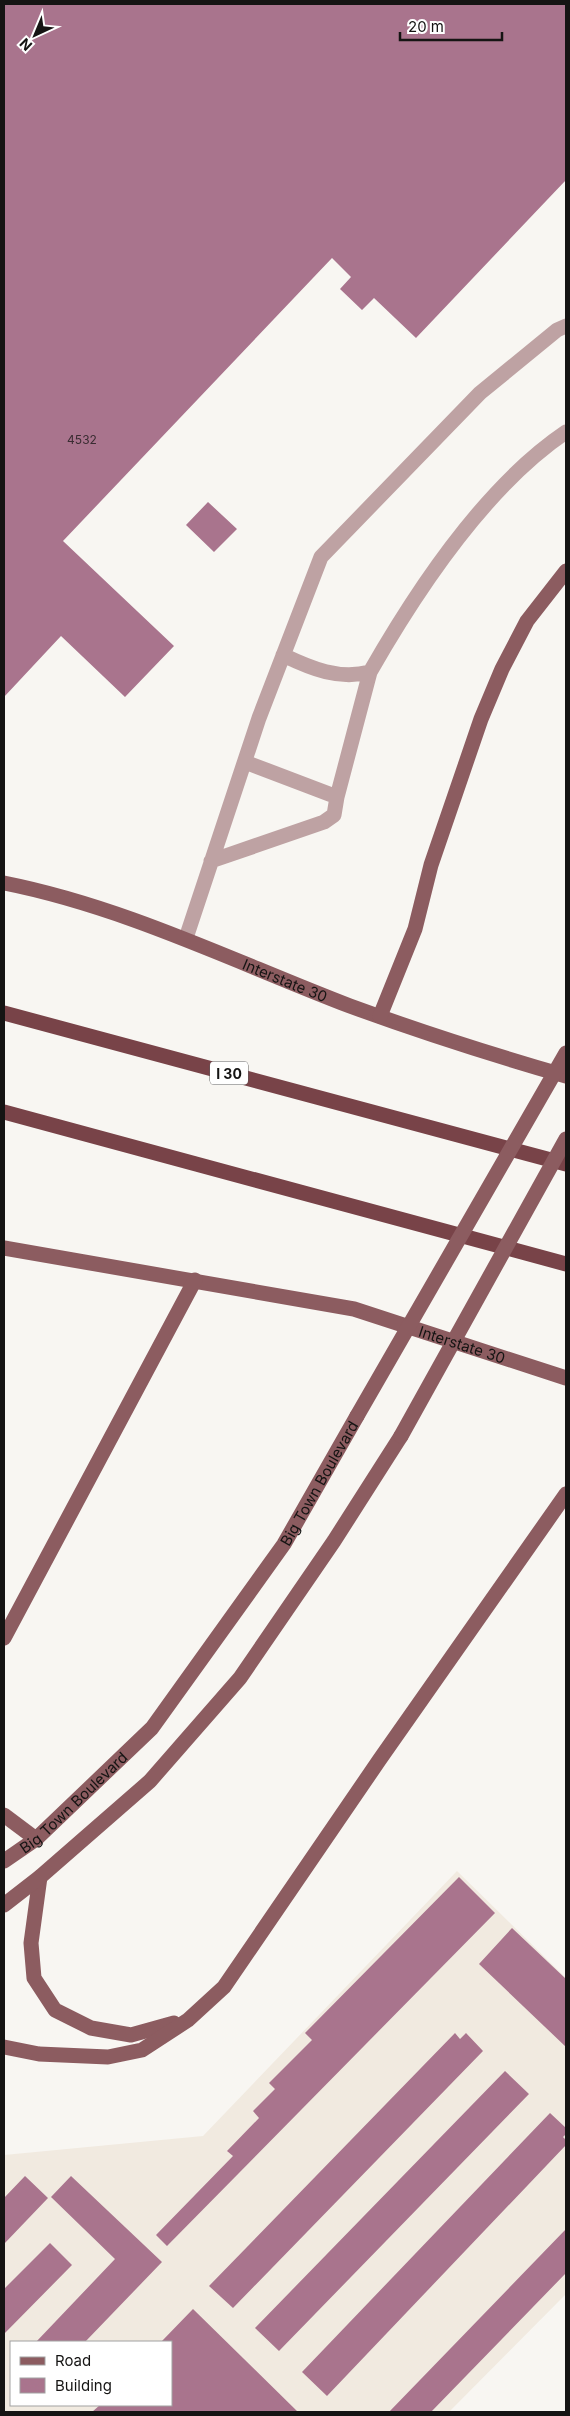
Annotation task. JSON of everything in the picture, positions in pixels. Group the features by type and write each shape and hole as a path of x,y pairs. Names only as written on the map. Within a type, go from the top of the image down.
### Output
{"highway":[{"name":"I 30","path":"4,1013 566,1164"},
{"path":"4,1112 566,1264"}],"main road":[{"path":"380,1016 415,929 431,865 481,719 502,669 528,621 566,571"},
{"name":"Interstate 30","path":"4,883 42,890 186,938 380,1016 497,1056 566,1076"},
{"name":"Big Town Boulevard","path":"4,1860 36,1840 152,1728 284,1544 566,1053"},
{"path":"4,1905 40,1877 150,1781 240,1678 334,1541 401,1436 566,1138"},
{"name":"Interstate 30","path":"4,1248 354,1308 566,1378"},
{"path":"4,1638 195,1280"},
{"path":"4,2047 39,2054 108,2057 142,2050 188,2020 224,1987 380,1759 566,1494"},
{"path":"4,1815 36,1840"},
{"path":"40,1877 31,1943 34,1978 55,2010 92,2028 131,2035 188,2020"}],"lane":[{"path":"186,938 259,718 321,557 480,393 557,330 566,326"},
{"path":"211,861 324,822 334,815 370,672 393,632 421,591 485,506 509,481 566,432"},
{"path":"283,655 308,667 330,674 353,676 370,672"},
{"path":"244,762 337,797"}],"shaded area":[{"path":"457,1871 566,1978 566,2294 449,2412 4,2412 4,2155 203,2136"}],"building":[{"path":"4,4 566,4 566,180 416,338 374,298 362,310 340,289 351,277 332,258 63,541 174,646 125,697 61,636 4,697"},
{"path":"208,502 237,529 214,552 186,525"},
{"path":"459,1877 495,1913 167,2246 156,2235 233,2156 227,2151 259,2118 253,2111 275,2089 269,2083 312,2040 305,2033"},
{"path":"512,1928 566,1979 566,2047 479,1964"},
{"path":"455,2033 460,2039 466,2033 483,2051 233,2308 209,2286"},
{"path":"505,2071 529,2094 279,2351 255,2328"},
{"path":"550,2113 566,2128 566,2134 563,2137 566,2140 566,2145 327,2396 302,2372"},
{"path":"25,2176 48,2198 4,2244 4,2198"},
{"path":"71,2176 162,2262 86,2341 37,2341 115,2259 51,2197"},
{"path":"566,2229 566,2273 431,2412 389,2412"},
{"path":"50,2243 72,2265 4,2334 4,2289"},
{"path":"193,2309 298,2412 92,2412 99,2406 172,2406 172,2341 162,2341"}]}
